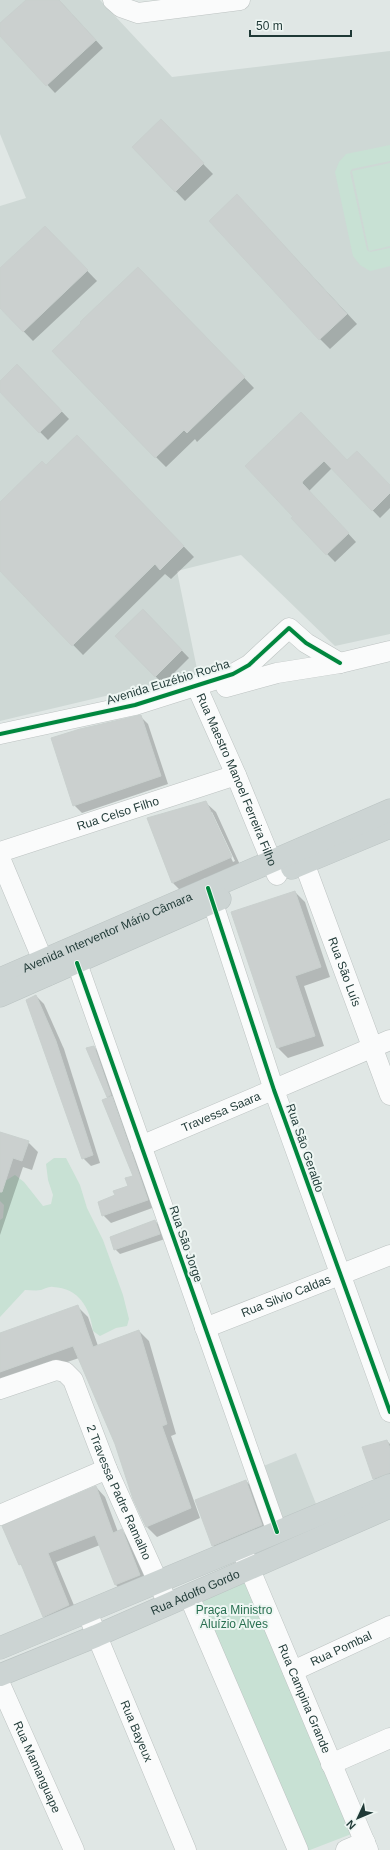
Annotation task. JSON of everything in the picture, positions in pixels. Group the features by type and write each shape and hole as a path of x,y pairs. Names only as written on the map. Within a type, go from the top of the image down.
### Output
{"main road":[{"name":"Avenida Interventor Mário Câmara","path":"0,996 46,968 301,856 390,810"},
{"name":"Avenida Interventor Mário Câmara","path":"301,856 390,827"},
{"name":"Avenida Interventor Mário Câmara","path":"0,979 46,968 77,963 210,895"},
{"name":"Rua Adolfo Gordo","path":"0,1648 390,1485"},
{"name":"Rua Adolfo Gordo","path":"0,1674 96,1636 390,1507"}],"street":[{"path":"112,0 121,7 138,12 180,4 240,0"},
{"name":"Avenida Euzébio Rocha","path":"198,689 249,665 289,628 306,644 340,663"},
{"path":"277,673 306,644"},
{"name":"Avenida Euzébio Rocha","path":"0,734 134,705 198,689 277,673 340,663 390,651"},
{"name":"Rua Maestro Manoel Ferreira Filho","path":"198,689 236,775 274,868"},
{"name":"Rua Celso Filho","path":"0,852 236,775"},
{"name":"Rua São Luís","path":"301,856 381,1044 390,1095"},
{"path":"0,858 46,968"},
{"name":"Rua São Geraldo","path":"210,895 274,1090 390,1412"},
{"name":"Rua São Jorge","path":"77,963 277,1532"},
{"name":"Travessa Saara","path":"141,1146 381,1044"},
{"name":"Rua Silvio Caldas","path":"205,1328 390,1255"},
{"name":"2 Travessa Padre Ramalho","path":"0,1389 56,1370 65,1372 73,1380 107,1469 168,1604"},
{"path":"0,1515 107,1469"},
{"name":"Rua Campina Grande","path":"241,1547 366,1846"},
{"path":"188,1596 298,1850"},
{"name":"Rua Bayeux","path":"87,1612 186,1850"},
{"name":"Rua Pombal","path":"293,1671 390,1626"},
{"name":"Rua Mamanguape","path":"0,1684 74,1850"},
{"path":"331,1764 390,1738"},
{"path":"346,1850 366,1846"}],"shaded area":[{"path":"0,0 100,0 172,77 390,51 390,634 335,646 241,555 177,571 198,674 0,721 0,206 26,198 0,134"},
{"path":"296,1453 318,1509 283,1523 261,1467"}],"green space":[{"path":"390,145 390,161 352,169 350,172 367,250 370,252 390,248 390,266 370,271 360,265 353,256 335,172 339,162 346,154"},
{"path":"390,163 390,246 369,251 352,171"},
{"path":"54,1158 66,1158 80,1185 87,1208 103,1240 123,1295 129,1319 127,1326 116,1328 100,1336 93,1331 89,1315 82,1301 70,1291 62,1288 48,1287 42,1290 25,1290 0,1317 0,1220 3,1218 4,1205 0,1201 0,1184 15,1175 24,1182 43,1206 51,1204 53,1195 48,1180 46,1164"},
{"name":"Praça Ministro Aluízio Alves","path":"247,1577 354,1833 310,1850 303,1850 196,1597"}],"building":[{"path":"26,0 59,0 96,40 46,86 0,36 0,23"},
{"path":"161,119 204,163 175,192 132,147"},
{"path":"237,194 347,314 319,340 209,221"},
{"path":"45,226 88,270 23,332 0,308 0,268"},
{"path":"138,267 245,377 187,433 184,430 155,458 52,351"},
{"path":"17,364 62,411 39,433 0,392 0,381"},
{"path":"301,412 347,460 357,451 390,485 390,493 372,511 324,461 303,481 302,483 349,533 326,555 245,466"},
{"path":"77,435 184,546 160,570 155,564 72,646 0,571 0,502 42,461 46,465"},
{"path":"143,609 182,650 155,677 115,636"},
{"path":"141,715 161,776 73,806 51,738 80,729"},
{"path":"206,801 232,857 172,883 147,818"},
{"path":"295,891 321,967 295,976 315,1036 277,1048 231,912"},
{"path":"36,995 56,1041 93,1155 82,1159 26,1000"},
{"path":"94,1046 111,1095 107,1097 86,1048"},
{"path":"112,1096 148,1200 102,1216 98,1202 115,1195 113,1191 128,1186 125,1178 133,1176 102,1100"},
{"path":"0,1132 29,1141 22,1161 13,1158 2,1192 0,1192"},
{"path":"155,1220 160,1234 114,1250 110,1237"},
{"path":"78,1305 93,1347 139,1330 167,1424 162,1426 191,1508 146,1527 133,1499 115,1444 73,1346 0,1372 0,1333"},
{"path":"387,1440 390,1448 390,1473 373,1479 362,1447"},
{"path":"246,1480 262,1525 212,1546 195,1500"},
{"path":"96,1486 113,1533 122,1529 140,1575 115,1585 95,1535 48,1553 69,1605 43,1617 21,1564 19,1565 2,1526"}],"cycle path":[{"path":"0,734 135,705 233,674 249,665 289,628 306,643 340,663"},
{"path":"208,888 274,1090 390,1412"},
{"path":"77,963 277,1532"}]}
